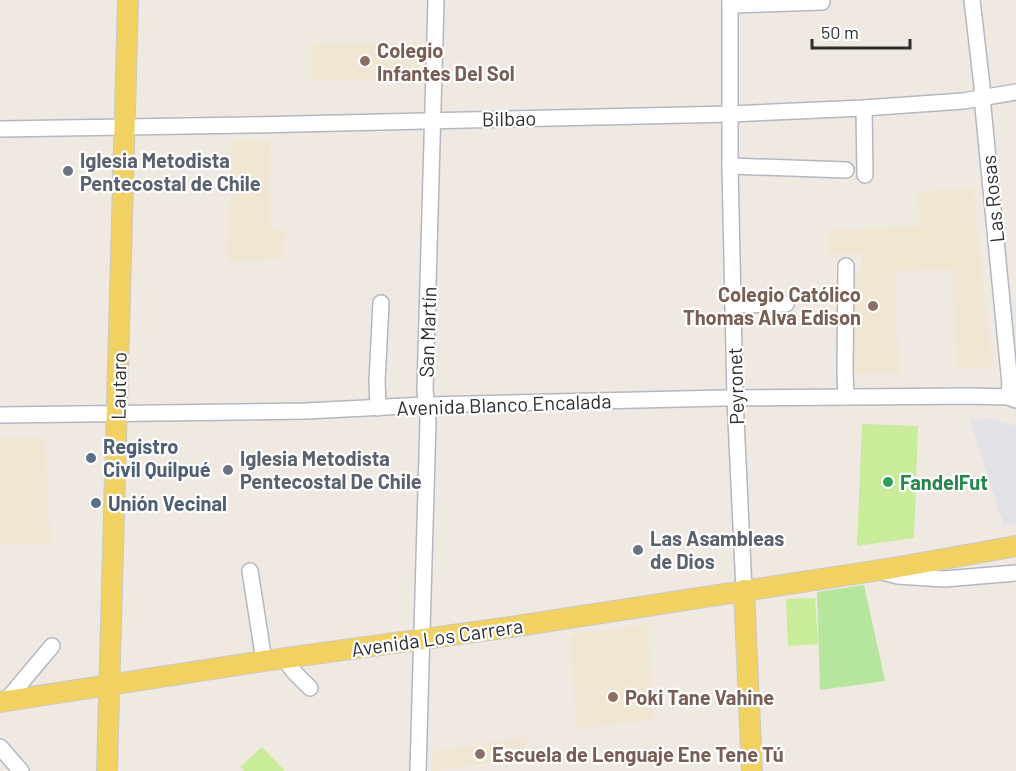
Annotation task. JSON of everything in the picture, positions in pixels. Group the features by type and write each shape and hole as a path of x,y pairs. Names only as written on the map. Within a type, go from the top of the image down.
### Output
{"main road":[{"name":"Lautaro","path":"107,771 128,0"},
{"name":"Avenida Los Carrera","path":"2,702 744,590 1016,546"},
{"path":"987,551 1016,551"},
{"name":"Peyronet","path":"744,590 753,771"}],"street":[{"name":"San Martín","path":"418,771 428,420 425,394 436,0"},
{"name":"Las Rosas","path":"972,0 1010,334 1012,398"},
{"path":"730,2 822,2"},
{"name":"Peyronet","path":"730,2 730,166 735,398 744,590"},
{"name":"Bilbao","path":"0,129 731,114 963,101 1016,92"},
{"path":"864,108 865,175"},
{"path":"730,166 846,170"},
{"path":"846,266 846,397"},
{"path":"378,408 376,381 381,303"},
{"path":"733,305 786,304"},
{"name":"Avenida Blanco Encalada","path":"0,415 305,411 426,405 735,398 970,396 1012,398"},
{"name":"Avenida Los Carrera","path":"873,570 898,576 944,579 1016,573"},
{"path":"250,571 264,661"},
{"path":"2,702 52,646"},
{"path":"284,658 310,688"},
{"path":"0,747 21,771"}],"shaded area":[{"name":"Colegio Infantes Del Sol","path":"418,42 419,78 311,80 311,44"},
{"path":"231,140 270,140 269,228 285,229 283,259 227,262"},
{"name":"Colegio Católico Thomas Alva Edison","path":"973,187 992,369 957,369 952,269 895,271 899,373 851,374 850,272 862,270 862,253 828,254 828,229 920,227 917,192"},
{"path":"992,419 1016,426 1016,524 1004,526 970,420"},
{"path":"0,438 44,438 51,544 0,544"},
{"name":"Poki Tane Vahine","path":"648,624 653,720 576,729 570,635"},
{"name":"Escuela de Lenguaje Ene Tene Tú","path":"526,737 527,756 431,771 432,752"}],"green space":[{"name":"FandelFut","path":"862,424 918,426 914,538 857,546"},
{"path":"864,585 885,681 820,690 817,592"},
{"path":"815,598 818,644 788,646 786,599"},
{"path":"262,747 285,771 244,771 240,767"}],"place":[{"name":"Colegio Infantes Del Sol","path":"365,61"},
{"name":"Iglesia Metodista Pentecostal de Chile","path":"68,171"},
{"name":"Colegio Católico Thomas Alva Edison","path":"873,306"},
{"name":"Registro Civil Quilpué","path":"91,458"},
{"name":"Iglesia Metodista Pentecostal De Chile","path":"228,470"},
{"name":"FandelFut","path":"888,482"},
{"name":"Unión Vecinal","path":"96,503"},
{"name":"Las Asambleas de Dios","path":"638,550"},
{"name":"Poki Tane Vahine","path":"613,697"},
{"name":"Escuela de Lenguaje Ene Tene Tú","path":"480,754"}]}
